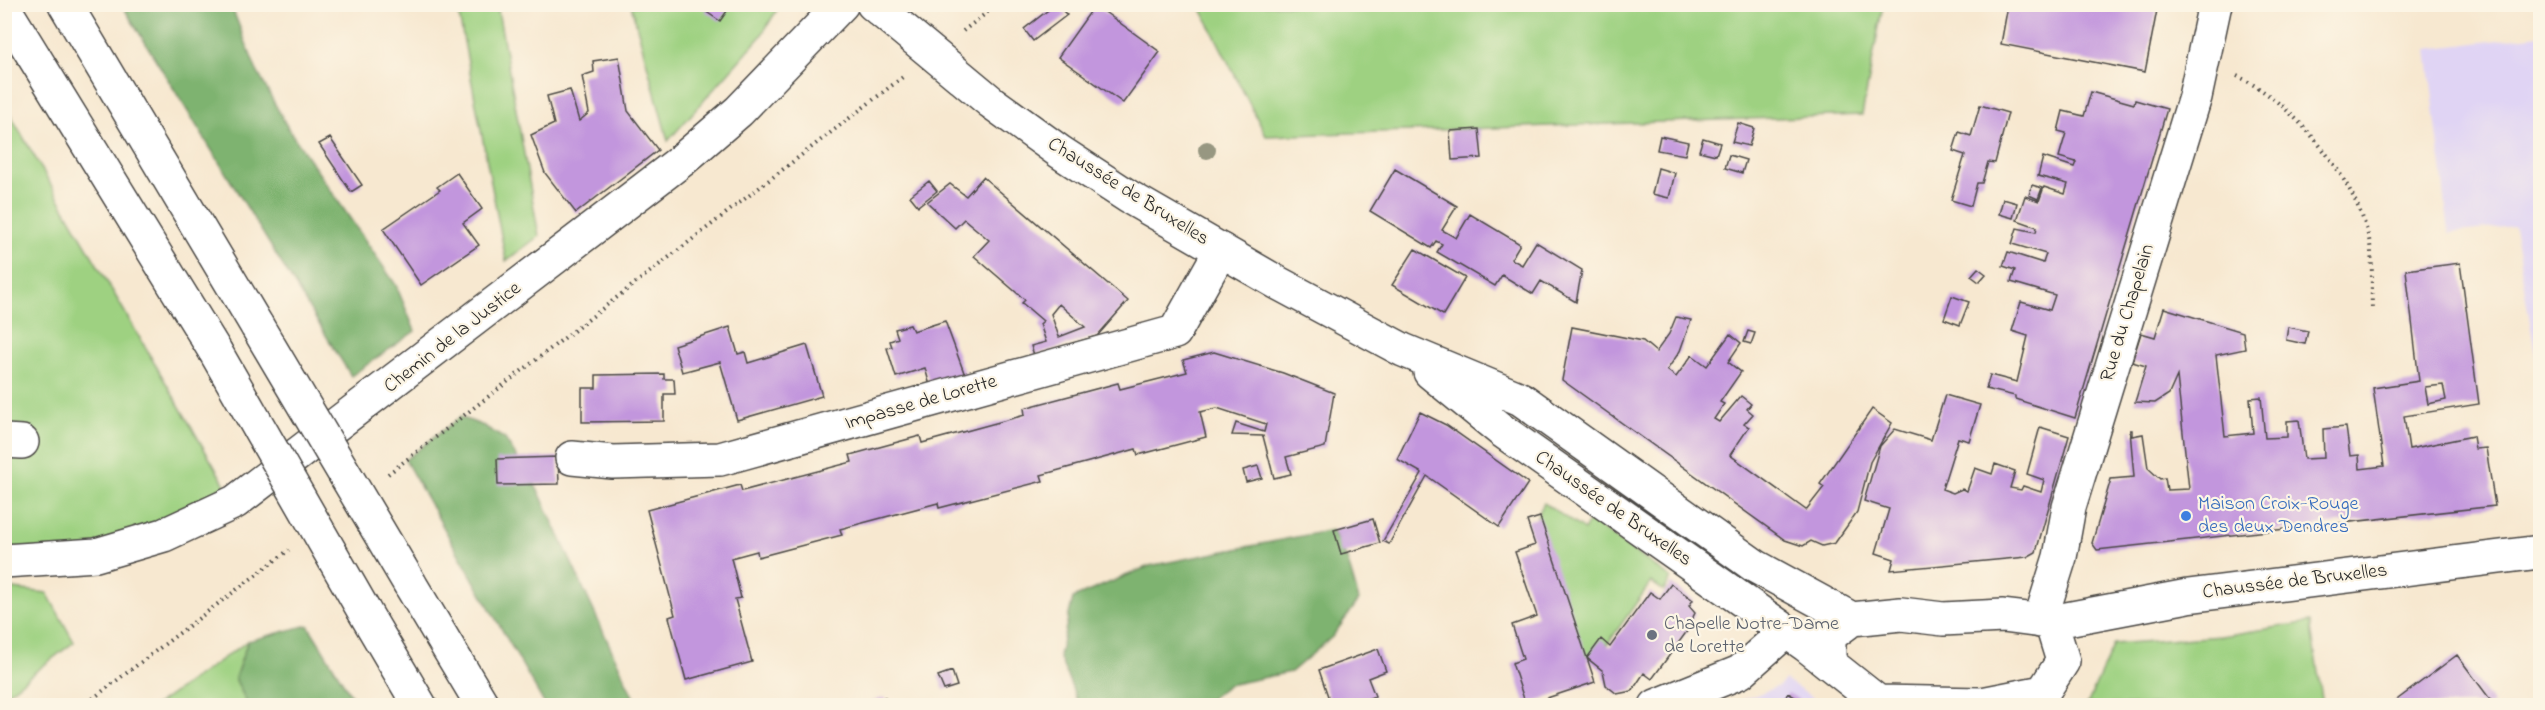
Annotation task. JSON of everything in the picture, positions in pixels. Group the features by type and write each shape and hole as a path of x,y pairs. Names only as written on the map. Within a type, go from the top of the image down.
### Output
{"main road":[{"path":"65,4 483,705"},
{"name":"Chemin de la Justice","path":"4,561 96,555 164,535 236,502 681,161 739,111 842,4"},
{"name":"Chaussée de Bruxelles","path":"873,4 931,55 1060,153 1221,250 1403,350 1521,399 1755,566 1852,619 1901,614 1943,619 2003,616 2046,622 2188,596 2541,552"},
{"name":"Rue du Chapelain","path":"2046,622 2068,507 2195,97 2215,4"},
{"path":"4,8 215,351 420,705"},
{"name":"Impasse de Lorette","path":"572,458 612,462 720,459 1175,332 1221,250"},
{"name":"Chaussée de Bruxelles","path":"1403,350 1501,430 1829,662 1881,704 1982,704 2043,692 2063,661 2046,622"},
{"path":"1829,662 1829,636 1852,619"},
{"path":"1656,705 1740,672 1786,631"}],"path":[{"path":"386,476 998,4"},
{"path":"2201,67 2231,74 2255,84 2288,111 2318,144 2363,216 2369,238 2372,308"},
{"path":"83,705 292,548"}],"shaded area":[{"path":"2540,35 2540,359 2536,359 2514,226 2449,233 2427,49"},
{"path":"1785,680 1824,705 1727,706 1779,686"}],"green space":[{"path":"122,5 231,5 256,69 289,130 396,285 415,331 351,376"},
{"path":"457,5 497,5 539,236 506,261"},
{"path":"631,5 780,5 761,36 668,141"},
{"path":"1199,5 1883,5 1862,115 1266,136"},
{"path":"4,104 235,502 164,535 5,561"},
{"path":"460,417 484,426 505,439 539,492 637,705 545,705 405,460"},
{"path":"1544,503 1584,530 1590,520 1671,578 1664,591 1651,582 1604,649 1603,660 1582,654 1537,516"},
{"path":"1332,530 1347,559 1359,600 1332,637 1291,672 1228,685 1202,705 1079,705 1059,656 1073,598 1149,566"},
{"path":"5,588 47,593 74,642 5,695"},
{"path":"2310,622 2323,705 2087,705 2114,644 2221,636"},
{"path":"308,625 357,705 248,705 235,678 248,641"},
{"path":"248,641 235,678 248,705 155,706"}],"building":[{"path":"710,4 732,4 720,21 705,11"},
{"path":"1056,4 1067,15 1033,41 1024,29"},
{"path":"1095,5 1160,52 1123,103 1058,57"},
{"path":"2008,5 2158,5 2145,72 2001,44"},
{"path":"619,57 628,111 658,150 576,213 545,173 531,135 554,124 547,96 570,90 579,121 589,113 582,76 594,72 593,61"},
{"path":"2091,92 2134,104 2135,100 2167,109 2075,418 2015,399 2015,396 1986,389 1990,375 2017,382 2028,336 2012,331 2021,302 2050,310 2055,295 2011,282 2015,270 2003,266 2008,252 2043,263 2046,254 2012,244 2017,228 2036,232 2037,227 2017,220 2025,196 2039,201 2044,187 2065,194 2068,184 2038,176 2043,157 2074,167 2076,162 2059,157 2066,133 2058,131 2063,111 2084,116"},
{"path":"1980,105 2008,113 1995,163 1988,162 1982,183 1977,183 1971,206 1951,200 1965,155 1953,151 1959,132 1971,136"},
{"path":"1738,123 1754,128 1749,146 1732,142"},
{"path":"1479,129 1482,158 1452,160 1450,131"},
{"path":"1660,136 1688,142 1685,155 1657,150"},
{"path":"330,138 362,185 351,192 319,144"},
{"path":"1703,138 1720,143 1716,155 1699,151"},
{"path":"1729,155 1746,160 1742,173 1725,168"},
{"path":"1658,168 1675,173 1669,198 1652,194"},
{"path":"1395,169 1457,206 1442,230 1456,238 1470,214 1520,244 1511,259 1522,265 1536,242 1582,270 1576,302 1541,281 1533,294 1502,275 1495,286 1437,252 1442,244 1436,241 1431,248 1370,211"},
{"path":"457,173 482,209 463,223 479,245 421,285 383,229 440,190 437,187"},
{"path":"983,177 1128,301 1097,336 1034,355 1031,346 1046,342 1040,324 1043,321 1022,303 1025,300 974,256 989,240 964,219 955,228 927,202 950,184 966,196","holes":["1059,304 1085,327 1059,337 1051,314"]},
{"path":"929,181 937,191 918,206 910,196"},
{"path":"2032,185 2042,188 2038,199 2029,195"},
{"path":"2003,199 2017,203 2013,218 1999,214"},
{"path":"1415,249 1465,278 1443,315 1392,285"},
{"path":"2460,263 2479,404 2404,416 2409,449 2473,436 2475,449 2486,448 2495,506 2097,550 2092,543 2111,479 2134,477 2130,430 2132,430 2132,436 2143,434 2148,468 2160,479 2165,478 2167,490 2189,489 2177,376 2169,394 2155,403 2135,402 2146,366 2132,362 2141,333 2155,337 2164,308 2243,332 2245,349 2216,355 2225,436 2253,433 2250,398 2261,397 2265,438 2287,437 2287,421 2299,420 2304,459 2324,458 2323,429 2346,427 2350,456 2359,455 2360,469 2384,466 2373,388 2419,381 2406,270","holes":["2443,385 2446,400 2428,404 2425,387"]},
{"path":"1978,268 1986,274 1979,282 1971,276"},
{"path":"1952,296 1969,302 1960,325 1944,319"},
{"path":"1676,317 1691,320 1680,351 1667,370 1676,377 1692,355 1707,366 1730,334 1741,343 1728,362 1741,372 1720,402 1724,404 1714,419 1719,422 1741,396 1751,404 1747,409 1753,414 1744,424 1749,427 1730,455 1806,510 1824,487 1820,484 1872,409 1892,423 1870,462 1857,512 1835,543 1822,546 1811,541 1803,546 1785,540 1562,380 1572,327 1643,341 1656,352 1669,334"},
{"path":"945,321 966,378 931,389 925,368 896,377 887,348 892,347 890,341 898,338 895,329 910,325 913,331"},
{"path":"730,327 738,354 745,352 748,363 807,345 822,396 737,420 720,362 682,372 674,345"},
{"path":"2288,327 2308,331 2305,344 2286,340"},
{"path":"1748,331 1755,333 1751,344 1744,342"},
{"path":"1214,352 1283,373 1334,393 1325,447 1286,457 1291,474 1274,478 1263,436 1232,435 1236,423 1264,432 1266,424 1217,408 1200,412 1206,437 1138,455 1136,449 1041,475 1043,481 939,508 938,503 840,529 842,535 758,557 757,551 731,558 741,598 735,599 752,662 686,680 669,617 675,615 647,510 740,485 742,491 852,462 850,455 920,436 922,443 1025,415 1024,408 1118,383 1120,389 1187,372 1183,360"},
{"path":"664,374 664,379 674,379 675,394 664,394 664,421 582,422 582,388 596,388 596,375"},
{"path":"1945,395 1980,405 1969,441 1958,438 1942,489 1953,493 1962,489 1967,491 1975,468 1992,474 1995,464 2015,471 2010,488 2021,490 2023,486 2041,492 2044,480 2027,474 2040,427 2069,436 2036,552 2027,557 1891,570 1894,559 1876,553 1889,509 1864,501 1880,446 1895,429 1931,440"},
{"path":"1420,412 1446,425 1528,483 1499,527 1427,476 1389,544 1383,541 1422,473 1397,459"},
{"path":"558,457 559,484 498,485 497,459"},
{"path":"1258,466 1262,478 1246,482 1243,470"},
{"path":"1540,517 1595,682 1526,705 1512,663 1523,659 1512,625 1537,616 1515,552 1535,545 1527,521"},
{"path":"1373,519 1380,543 1341,554 1334,530"},
{"name":"Chapelle Notre-Dame de Lorette","path":"1671,584 1693,600 1689,606 1695,613 1691,621 1693,623 1652,679 1644,673 1632,691 1617,694 1606,685 1603,671 1587,658 1601,639 1610,647 1650,592 1660,599"},
{"path":"1378,649 1386,671 1368,678 1375,696 1359,702 1361,705 1331,705 1319,670"},
{"path":"2457,655 2493,703 2490,705 2390,705"},
{"path":"952,671 957,686 944,690 938,676"},
{"path":"1788,693 1808,705 1780,705"},
{"path":"885,697 887,705 871,705 870,702"}],"place":[{"name":"Maison Croix-Rouge des deux Dendres","path":"2186,516"},
{"name":"Chapelle Notre-Dame de Lorette","path":"1652,635"}]}
